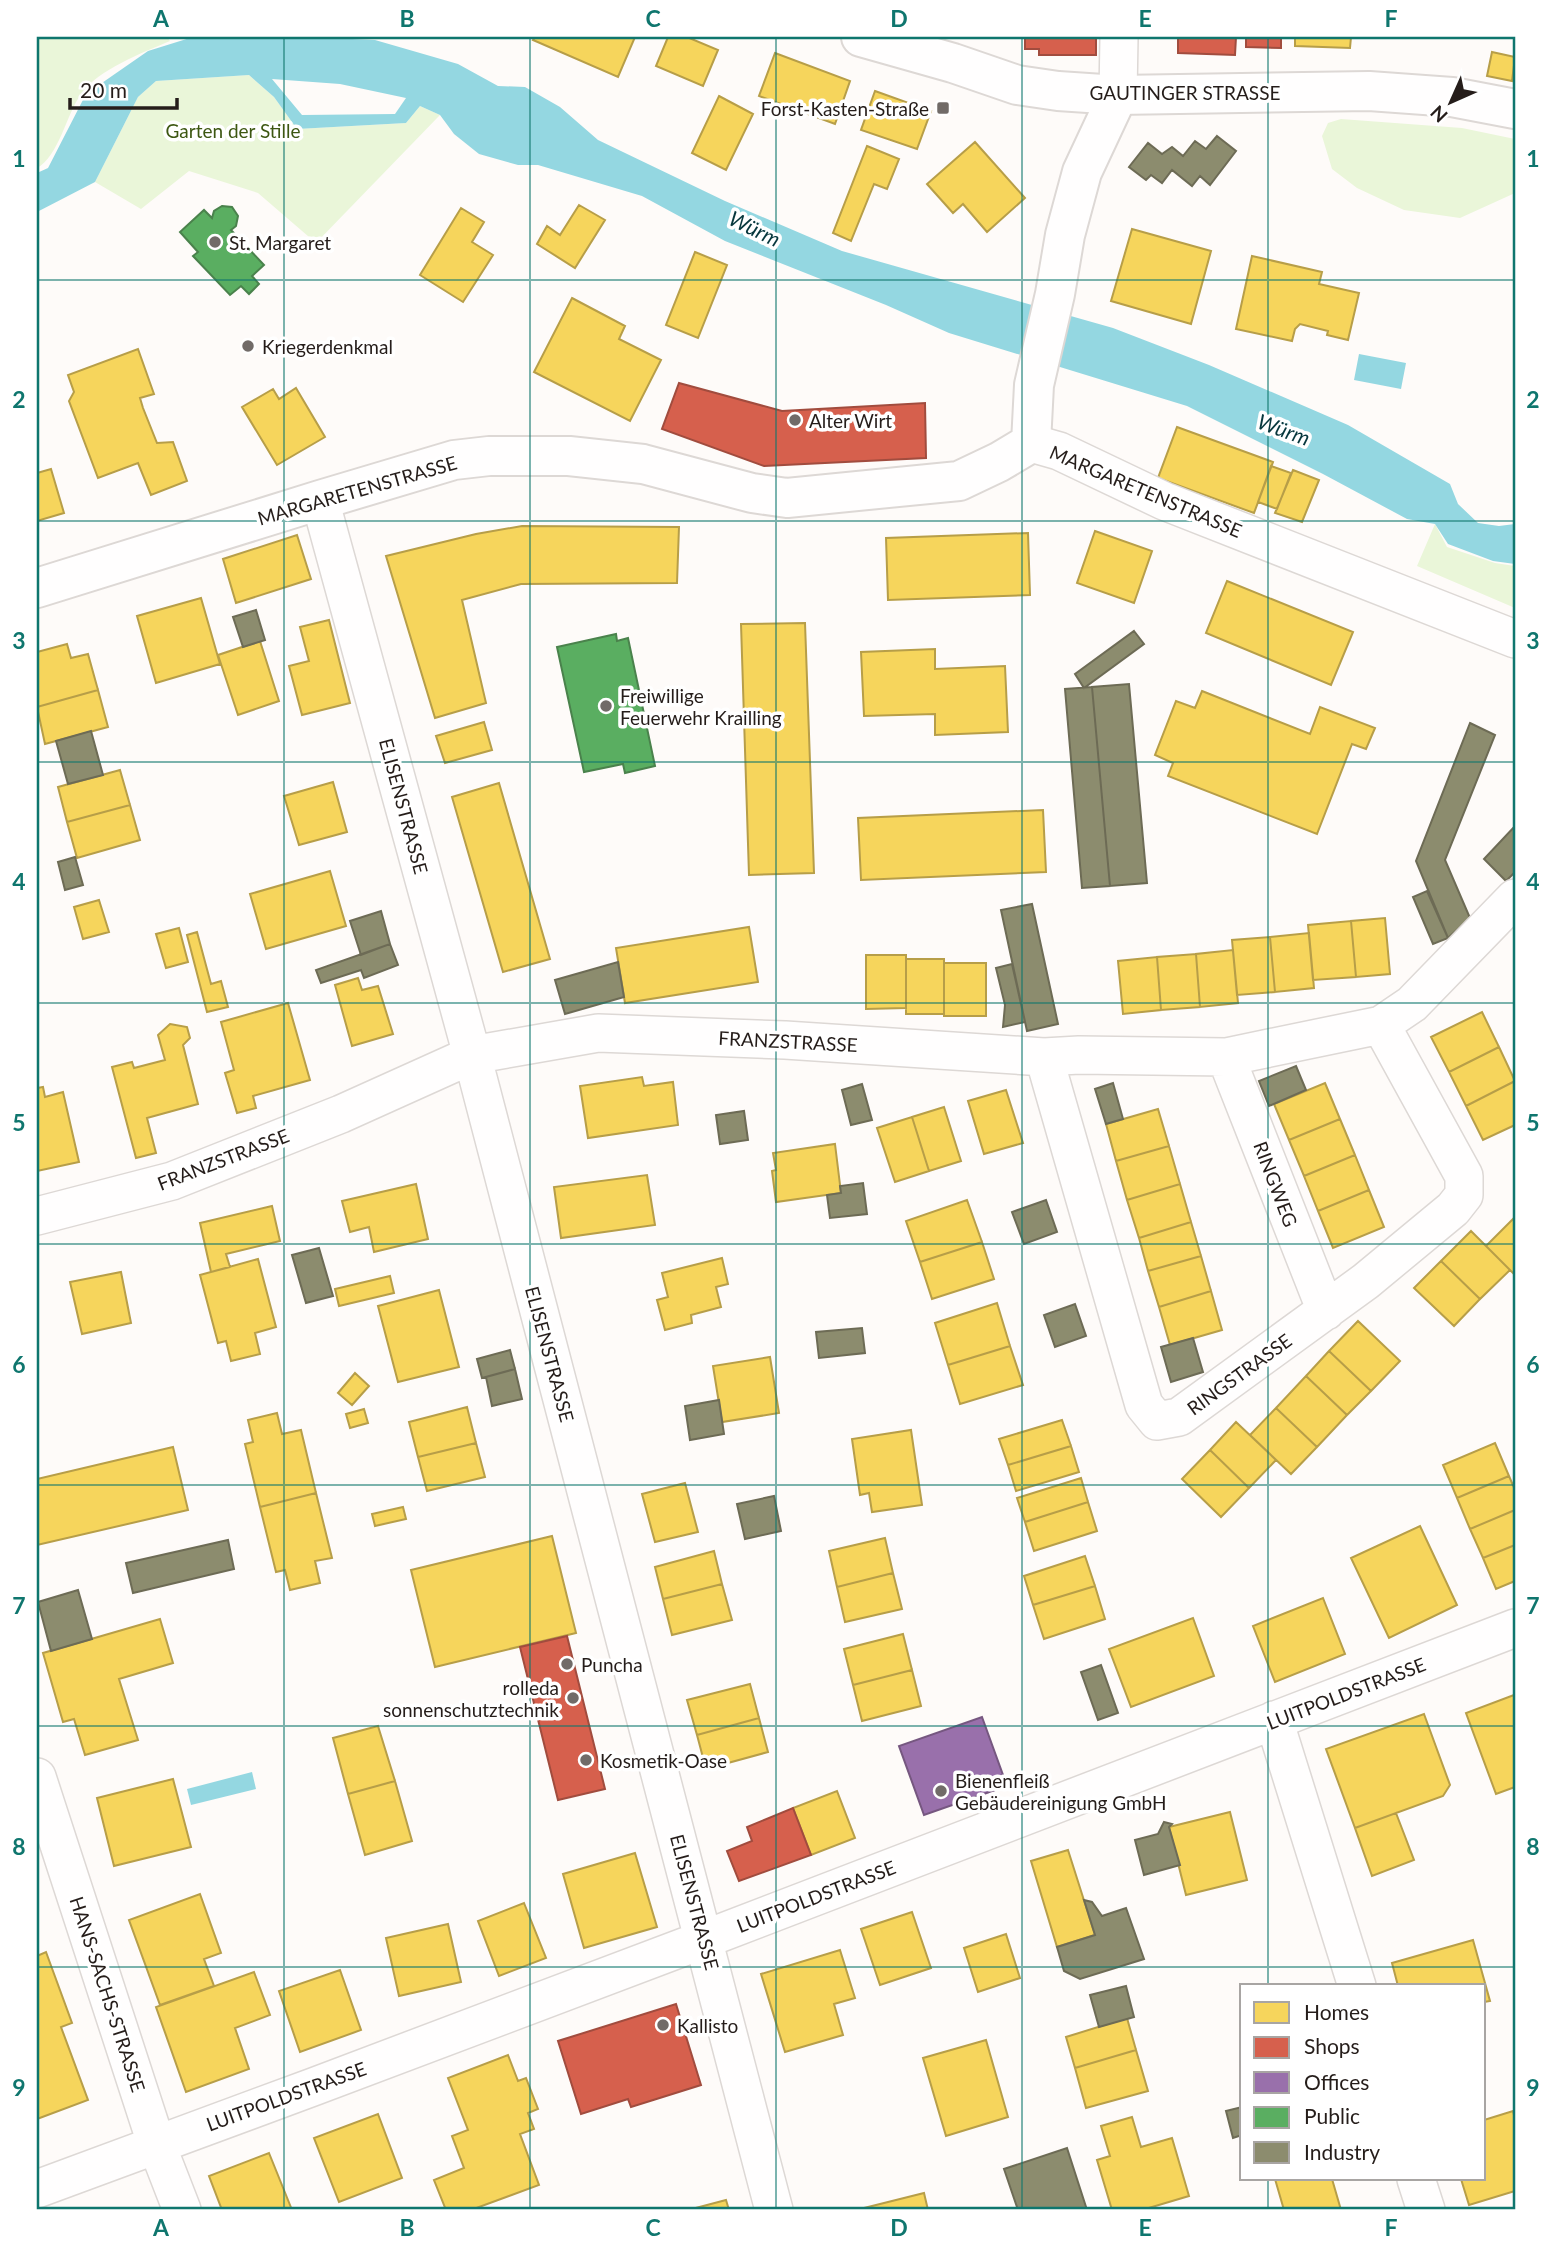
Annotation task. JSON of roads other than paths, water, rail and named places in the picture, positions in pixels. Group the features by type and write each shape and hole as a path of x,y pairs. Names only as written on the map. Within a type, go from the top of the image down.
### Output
{"street":[{"name":"GAUTINGER STRASSE","path":"861,37 953,63 1017,85 1058,91 1118,95 1369,91 1452,97 1515,109"},
{"path":"1031,443 1034,386 1065,235 1082,172 1118,95 1119,37"},
{"name":"MARGARETENSTRASSE","path":"37,589 454,460 489,456 569,456 643,464 752,493 787,498 959,481 1031,443 1059,451 1164,501 1515,639"},
{"name":"ELISENSTRASSE","path":"320,500 472,1055 774,2210"},
{"name":"FRANZSTRASSE","path":"37,1216 172,1181 341,1114 472,1055 598,1032 785,1040 1044,1057 1226,1057 1381,1025 1412,1004 1515,898"},
{"name":"RINGSTRASSE","path":"1044,1057 1144,1405 1157,1421 1179,1417 1326,1311 1453,1209 1464,1195 1464,1176 1381,1025"},
{"name":"RINGWEG","path":"1226,1057 1326,1311"},
{"name":"LUITPOLDSTRASSE","path":"37,2189 705,1939 1515,1628"},
{"path":"1274,1720 1356,1984"},
{"name":"HANS-SACHS-STRASSE","path":"37,1777 156,2143 182,2210"},
{"path":"1416,2180 1426,2210"}],"water":[{"name":"Würm","path":"193,37 375,40 458,64 498,86 525,87 560,107 598,140 725,201 842,251 1113,328 1209,365 1348,425 1450,484 1458,504 1478,523 1499,526 1515,524 1515,564 1493,561 1448,544 1435,524 1407,519 1187,406 949,333 725,241 642,196 538,165 518,165 479,154 454,134 440,115 420,106 406,123 297,129 274,97 249,75 156,81 138,97 95,182 37,212 37,173 48,168 86,94 148,51","holes":["272,79 340,84 406,98 395,114 302,115"]},
{"path":"1359,354 1406,363 1401,389 1354,380"},
{"path":"252,1772 256,1789 191,1805 187,1789"}],"place":[{"name":"Forst-Kasten-Straße","path":"943,108"},
{"name":"St. Margaret","path":"215,242"},
{"name":"Kriegerdenkmal","path":"248,346"},
{"name":"Alter Wirt","path":"795,420"},
{"name":"Freiwillige Feuerwehr Krailling","path":"606,706"},
{"name":"Puncha","path":"567,1664"},
{"name":"rolleda sonnenschutztechnik","path":"573,1698"},
{"name":"Kosmetik-Oase","path":"586,1760"},
{"name":"Bienenfleiß Gebäudereinigung GmbH","path":"941,1791"},
{"name":"Kallisto","path":"663,2025"}],"park label":[{"name":"Garten der Stille","path":"233,130"}]}
